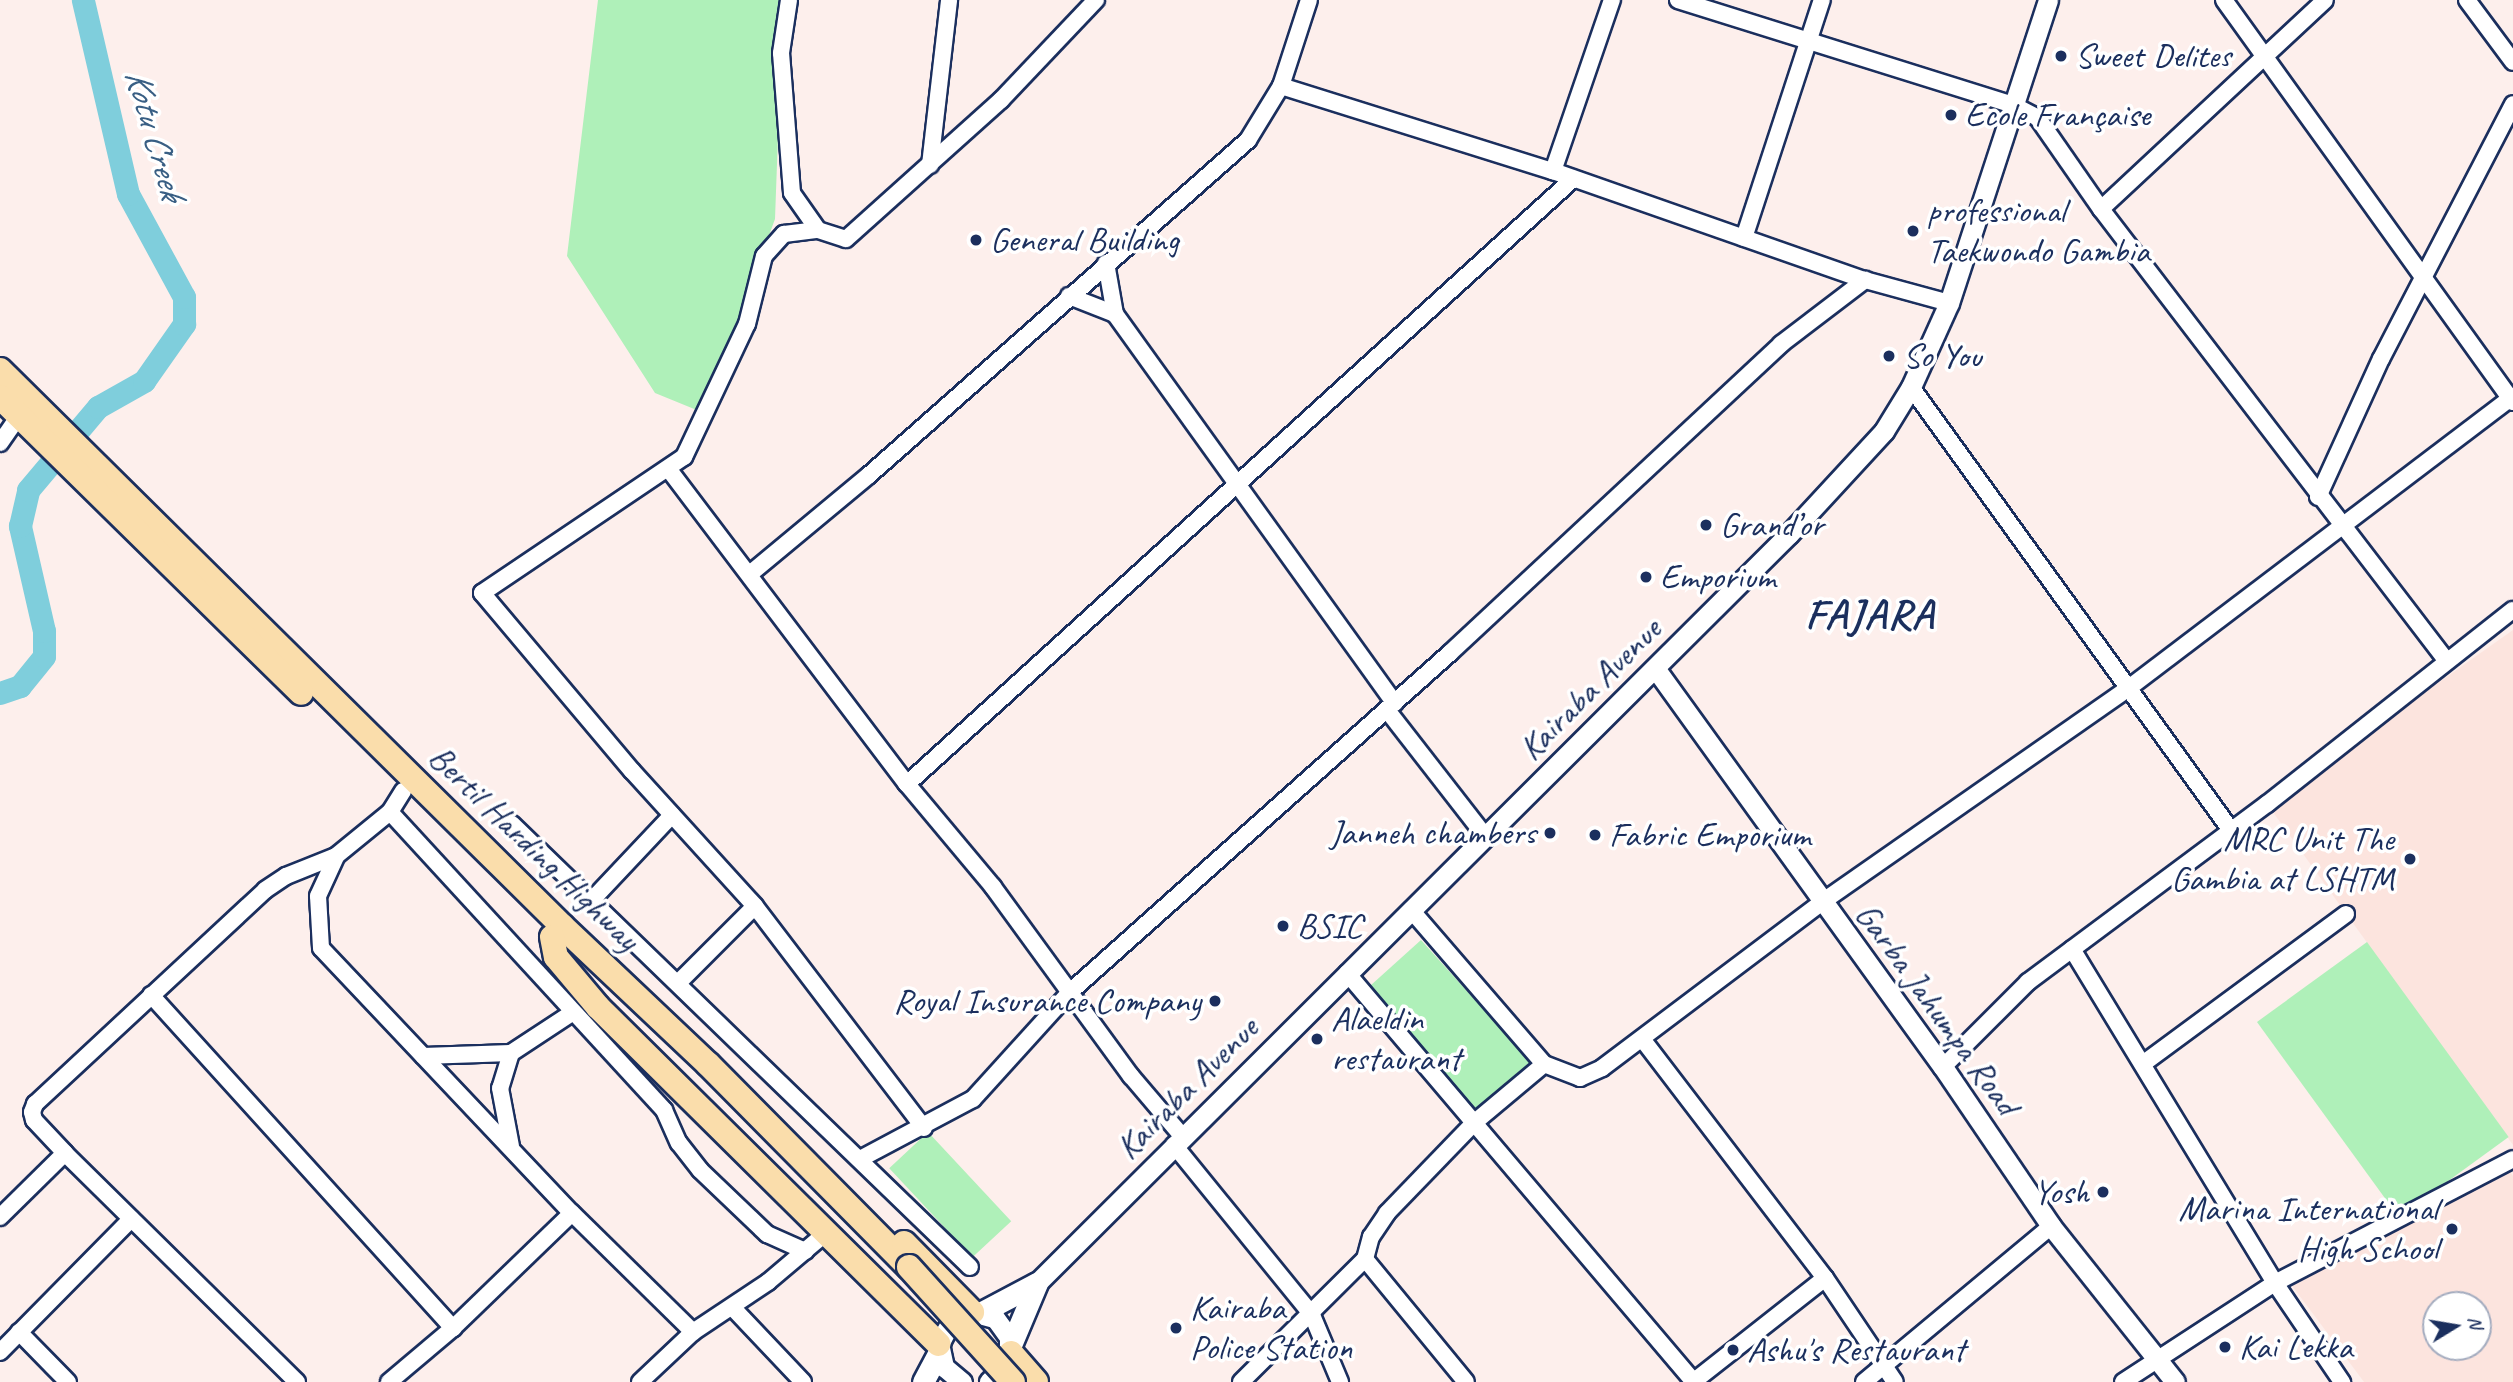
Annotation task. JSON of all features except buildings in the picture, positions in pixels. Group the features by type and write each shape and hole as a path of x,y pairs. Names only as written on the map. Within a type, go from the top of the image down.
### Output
{"main road":[{"name":"Bertil Harding Highway","path":"0,370 43,427 68,452 557,931 834,1189 1013,1382"},
{"name":"Bertil Harding Highway","path":"0,397 6,431 43,427"},
{"name":"Bertil Harding Highway","path":"68,452 397,801 557,931"},
{"path":"923,1382 939,1348 598,1007 556,957 557,931 592,941 628,969 976,1313 1037,1283"},
{"name":"Bertil Harding Highway","path":"579,952 823,1199 991,1382"},
{"path":"1036,1382 1011,1349 1037,1283"}],"street":[{"path":"789,0 781,53 792,193 818,230"},
{"path":"930,165 949,0"},
{"path":"924,1128 755,906 672,815 482,593 609,504 670,471 694,443 747,324 764,256 784,234 818,230 846,239 1001,100 1096,0"},
{"path":"751,573 869,475 1248,140 1280,86 1309,0"},
{"path":"1553,171 1612,0"},
{"path":"1678,0 1807,44 2013,105 2037,117 2101,209 2318,497 2446,660"},
{"path":"1744,238 1822,0"},
{"name":"Kairaba Avenue","path":"1037,1283 1854,467 1911,387 1949,303 2048,0"},
{"path":"1412,911 1544,1064 1580,1078 1643,1040 1822,902 2126,690 2339,524 2512,399 2224,0"},
{"path":"2101,209 2325,0"},
{"path":"2467,0 2513,62"},
{"path":"1280,86 1553,171 1865,280 1949,303"},
{"path":"2318,497 2424,275 2513,104"},
{"path":"907,784 1240,485 1573,179"},
{"path":"1106,263 1115,314 1240,485 1391,706 1486,837"},
{"path":"860,1158 924,1128 973,1099 1070,992 1391,706 1781,344 1865,280"},
{"path":"1069,296 1115,314"},
{"path":"1911,387 2126,690 2230,828"},
{"path":"670,471 751,573 907,784 993,887 1178,1140 1312,1315 1340,1382"},
{"path":"1943,1066 2028,982 2230,828 2267,804 2446,660 2513,610"},
{"name":"Garba Jahumpa Road","path":"1655,668 1943,1066 2051,1226 2175,1382"},
{"path":"297,1382 65,1153 34,1120 35,1104 265,890 286,876 336,856 397,801 572,1013 664,1110 679,1143 700,1170 767,1234 805,1251"},
{"path":"591,901 672,815"},
{"path":"512,824 679,982 970,1267"},
{"path":"336,856 318,896 321,948 572,1213 693,1332"},
{"path":"679,982 755,906"},
{"path":"2144,1063 2346,914"},
{"path":"2071,949 2144,1063 2275,1283 2342,1382"},
{"path":"1348,974 1694,1382 1825,1278"},
{"path":"151,995 453,1328"},
{"path":"423,1056 511,1053 572,1013"},
{"path":"1643,1040 1825,1278 1895,1382"},
{"path":"511,1053 500,1088 513,1150"},
{"path":"1241,1382 1312,1315 1365,1259 1371,1237 1387,1213 1475,1122 1544,1064"},
{"path":"0,1217 65,1153"},
{"path":"2123,1382 2156,1358 2275,1283 2513,1159"},
{"path":"389,1382 453,1328 572,1213"},
{"path":"0,1352 131,1219"},
{"path":"1864,1382 2051,1226"},
{"path":"640,1382 693,1332 733,1308 826,1233"},
{"path":"1365,1259 1466,1382"},
{"path":"733,1308 803,1382"},
{"path":"962,1382 944,1367 939,1348 950,1323 976,1313 1001,1323 1011,1349 1006,1368 991,1382"},
{"path":"19,1332 68,1382"}],"shaded area":[{"name":"MRC Unit The Gambia at LSHTM","path":"2513,630 2513,1145 2267,804"},
{"name":"Marina International High School","path":"2507,1168 2513,1176 2513,1382 2364,1382 2290,1283"}],"green space":[{"path":"598,0 789,0 781,53 775,219 704,413 655,393 567,256"},
{"path":"1421,940 1534,1066 1478,1116 1365,990"},
{"path":"2367,942 2509,1137 2399,1217 2257,1022"},
{"path":"928,1132 1011,1221 972,1257 889,1168"}],"waterway":[{"name":"Kotu Creek","path":"0,693 20,686 44,656 44,631 20,526 28,490 98,407 144,381 184,324 184,297 128,194 83,0"}],"place":[{"name":"Sweet Delites","path":"2061,56"},
{"name":"Ecole Française","path":"1951,115"},
{"name":"professional Taekwondo Gambia","path":"1913,231"},
{"name":"General Building","path":"976,240"},
{"name":"So You","path":"1889,356"},
{"name":"Grand’or","path":"1706,525"},
{"name":"Emporium","path":"1646,577"},
{"name":"Janneh chambers","path":"1550,833"},
{"name":"Fabric Emporium","path":"1595,835"},
{"name":"MRC Unit The Gambia at LSHTM","path":"2410,859"},
{"name":"BSIC","path":"1283,926"},
{"name":"Royal Insurance Company","path":"1215,1001"},
{"name":"Alaeldin restaurant","path":"1317,1039"},
{"name":"Yosh","path":"2103,1192"},
{"name":"Marina International High School","path":"2452,1229"},
{"name":"Kairaba Police Station","path":"1176,1328"},
{"name":"Kai Lekka","path":"2225,1347"},
{"name":"Ashu's Restaurant","path":"1733,1350"}],"district":[{"name":"FAJARA","path":"1870,615"}]}
